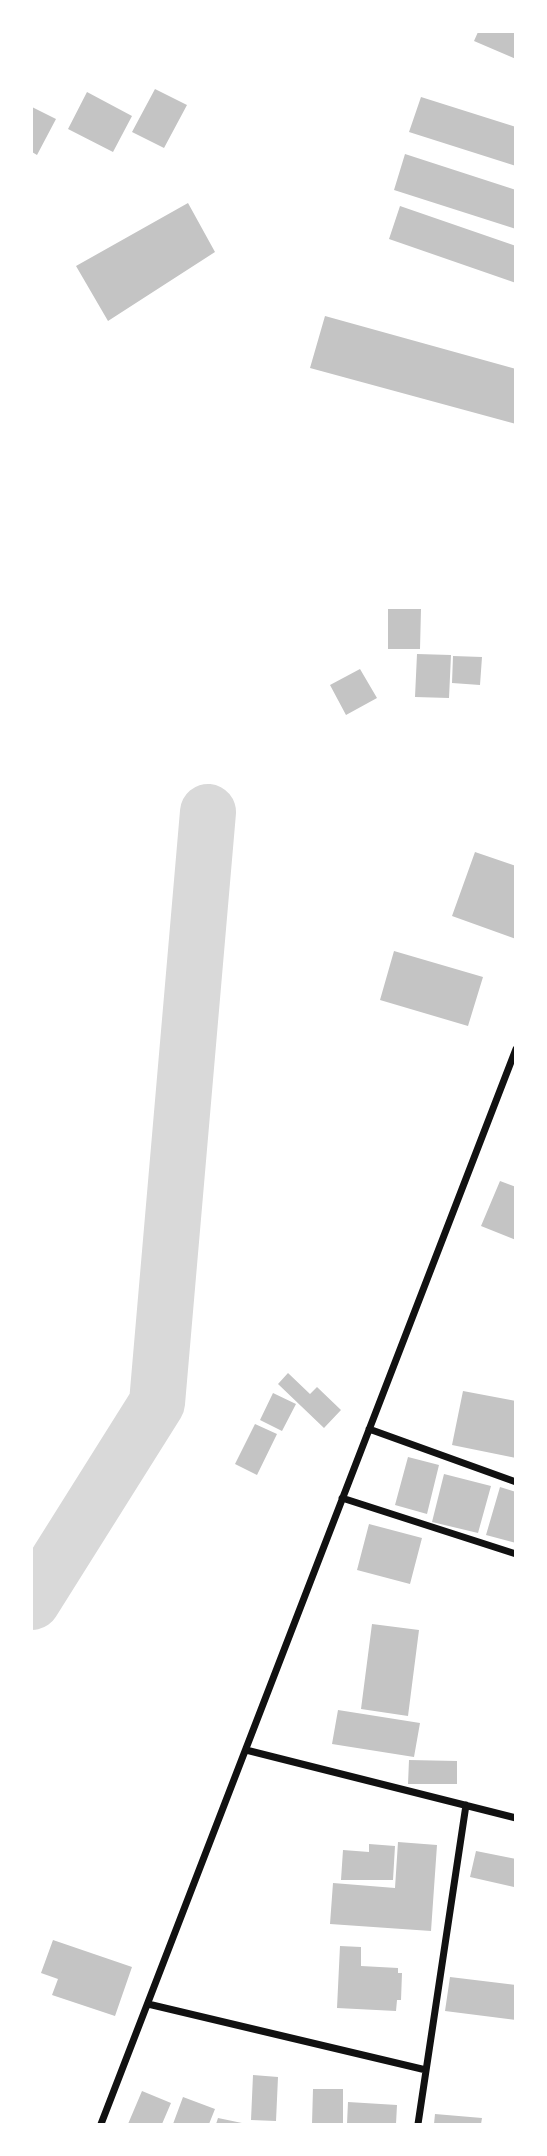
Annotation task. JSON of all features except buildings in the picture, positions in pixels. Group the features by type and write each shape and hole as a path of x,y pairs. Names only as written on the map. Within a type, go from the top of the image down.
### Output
{"street":[{"path":"101,2124 516,1049"},
{"path":"369,1429 516,1482"},
{"path":"342,1498 516,1555"},
{"path":"246,1750 516,1818"},
{"path":"418,2124 466,1805"},
{"path":"148,2004 426,2070"}],"waterway":[{"path":"32,1602 157,1403 208,812"}]}
